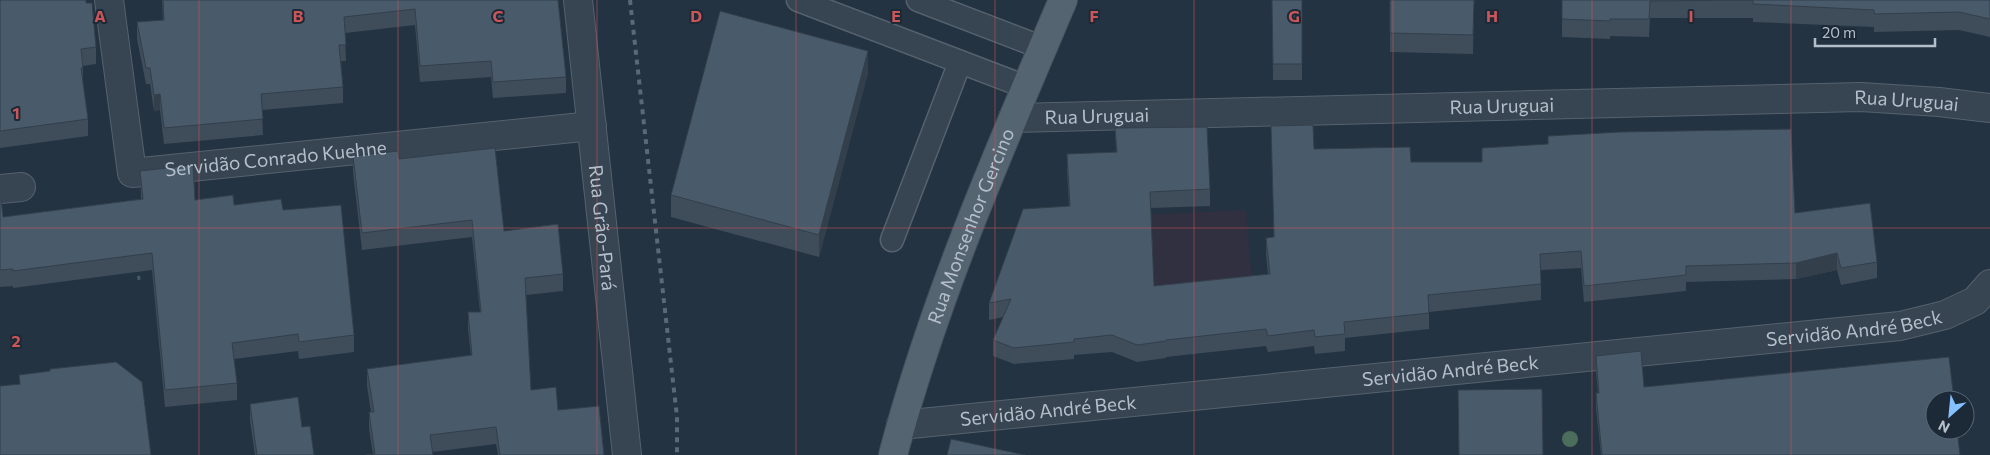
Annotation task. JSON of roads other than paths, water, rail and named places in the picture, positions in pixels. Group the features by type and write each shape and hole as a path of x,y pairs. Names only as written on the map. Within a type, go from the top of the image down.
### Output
{"main road":[{"name":"Rua Monsenhor Gercino","path":"893,455 927,340 985,186 1063,0"}],"street":[{"name":"Servidão Conrado Kuehne","path":"109,0 132,173 592,126"},
{"name":"Rua Grão-Pará","path":"578,0 627,455"},
{"name":"Rua Uruguai","path":"1013,118 1861,97 1939,102 1990,108"},
{"name":"Servidão André Beck","path":"901,425 1900,326 1944,315 1975,301 1990,284"}],"lane":[{"path":"798,0 1026,87"},
{"path":"918,0 1043,48"},
{"path":"892,240 960,62"}],"railway":[{"path":"630,0 677,417 677,455"}]}
